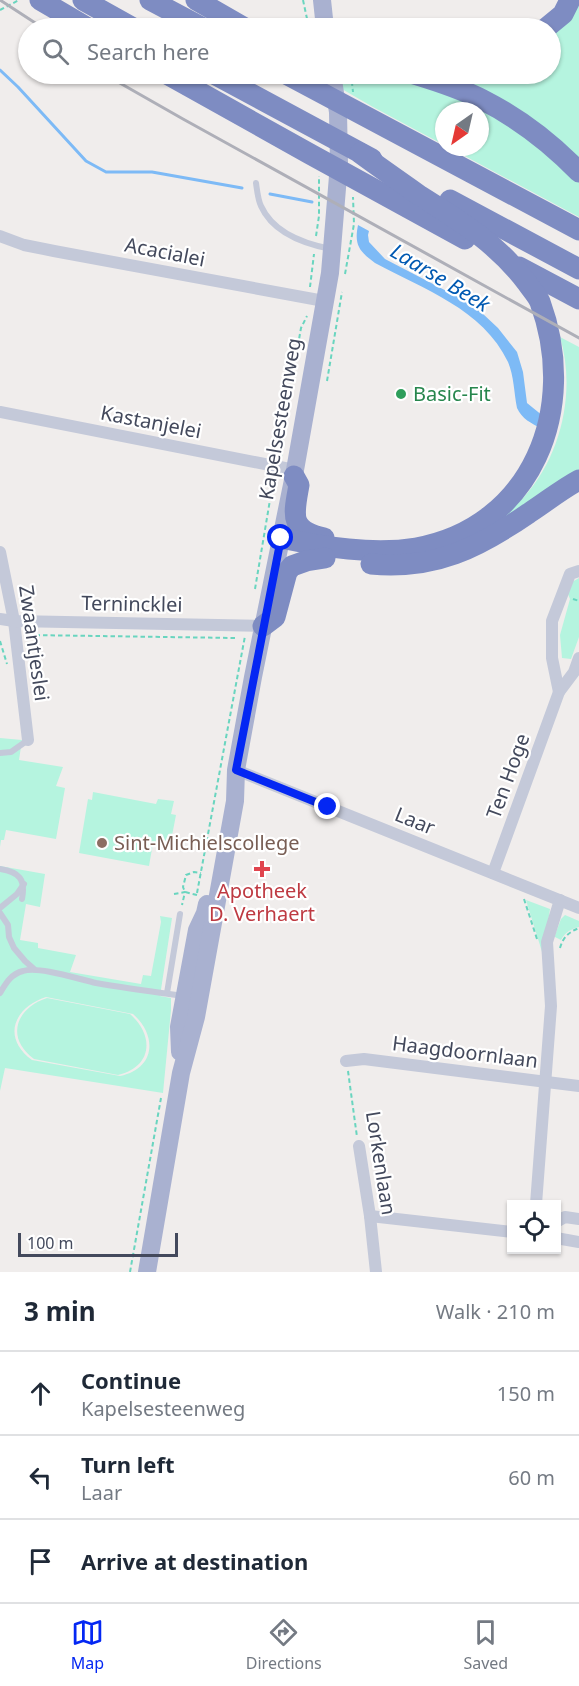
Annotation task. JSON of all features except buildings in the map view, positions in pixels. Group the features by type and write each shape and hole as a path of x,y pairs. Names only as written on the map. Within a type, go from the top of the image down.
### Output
{"highway":[{"path":"40,0 71,18"},
{"path":"150,0 184,18"},
{"path":"196,0 228,18"},
{"path":"558,18 563,14 570,0"},
{"path":"85,2 115,18"},
{"path":"184,84 314,161 577,298"},
{"path":"233,84 579,268"},
{"path":"305,84 579,230"},
{"path":"441,84 482,99 508,114 535,132 579,172"},
{"path":"280,543 378,551 418,548 474,529 504,507 523,488 537,468 553,430 557,413 560,393 558,355 552,329 540,300 517,269 487,240 360,153"},
{"path":"290,470 299,485 294,512 295,520 300,527 319,537 356,548"},
{"path":"280,543 325,558 367,564 428,563 454,555 492,537 579,480"},
{"path":"256,626 275,617 286,572 292,566 325,558"}],"main road":[{"name":"Kapelsesteenweg","path":"147,1272 181,1073 184,996 211,936 207,921 235,801 236,770 256,626 280,543 317,300 330,273 323,247 339,164 338,112 334,84"}],"street":[{"name":"Acacialei","path":"0,236 24,245 317,300"},
{"name":"Kastanjelei","path":"0,412 290,470"},
{"name":"Zwaantjeslei","path":"0,552 14,621 28,740"},
{"path":"559,692 552,658 552,621 570,574 579,571"},
{"name":"Ternincklei","path":"0,619 256,626"},
{"name":"Ten Hoge","path":"493,873 559,692 574,672 579,658"},
{"name":"Laar","path":"236,770 579,908"},
{"path":"536,1200 551,1006 547,942 560,900"},
{"name":"Haagdoornlaan","path":"346,1061 364,1059 579,1086"},
{"name":"Lorkenlaan","path":"359,1146 376,1272"},
{"path":"370,1216 507,1231"},
{"path":"561,1219 565,1217 579,1219"},
{"path":"561,1239 579,1242"}],"lane":[{"path":"256,183 261,206 273,222 288,234 309,245 323,247"},
{"path":"0,753 11,752 28,740"},
{"path":"0,869 11,871 22,880 24,884 22,899"},
{"path":"24,884 0,910 8,925 9,936 14,948 35,969"},
{"path":"0,993 8,979 15,974 22,970 35,969 98,983 184,996 180,914"}],"path":[{"path":"0,10 19,0"},
{"path":"303,0 307,18"},
{"path":"255,592 271,494 276,484 290,470 283,431 301,328 317,300 323,247 314,161"},
{"path":"215,797 244,638 256,626"},
{"path":"16,635 244,638"},
{"path":"180,914 186,874 201,873"},
{"path":"174,894 185,892 197,895"},
{"path":"522,893 538,945"},
{"path":"559,952 564,937 579,928"},
{"name":"Lorkenlaan","path":"346,1061 359,1146"}],"green space":[{"path":"579,0 579,160 463,84 561,84 561,20"},
{"path":"333,84 423,84 466,102 435,102 435,140"},
{"path":"489,112 507,119 579,180 579,217 465,156 489,156"},
{"path":"560,337 579,347 579,470 501,525 498,522 521,500 537,480 556,442 566,400 565,357"},
{"path":"579,578 579,637 571,659 562,658 560,635 570,599 568,594 572,582"},
{"path":"0,738 22,740 19,760 63,767 56,786 65,788 56,839 6,830 0,847"},
{"path":"93,792 156,804 158,799 174,801 171,814 176,815 170,846 153,843 149,866 79,853 88,799 92,800"},
{"path":"0,866 45,874 40,907 26,904 20,940 38,943 38,948 76,955 70,972 141,984 143,975 151,976 161,922 160,916 172,918 160,996 171,998 163,1093 5,1068 0,1091","holes":["46,997 133,1014 146,1032 149,1051 140,1066 120,1076 32,1060 17,1042 15,1033 15,1024 19,1016 26,1008"]},
{"path":"526,900 550,909 543,955"},
{"path":"565,915 579,921 579,927 568,931 561,940 555,935"},
{"path":"47,998 130,1014 138,1023 146,1041 143,1058 138,1065 118,1075 34,1059 19,1042 18,1024 28,1009"}],"water":[{"path":"358,225 369,231 369,242 385,259 458,297 482,313 498,328 517,352 523,372 527,403 543,416 542,429 519,412 508,362 497,344 483,328 450,302 370,259 357,243"}],"waterway":[{"path":"0,70 86,161 106,172 152,172 242,188"},
{"path":"270,194 312,202"}],"railway":[{"path":"0,0 28,18"},
{"path":"122,84 579,338"}],"place":[{"name":"Basic-Fit","path":"401,394"},
{"name":"Sint-Michielscollege","path":"102,843"},
{"name":"Apotheek D. Verhaert","path":"262,869"}],"route":[{"path":"281,538 236,770 328,807"}],"water label":[{"name":"Laarse Beek","path":"440,278"}]}
